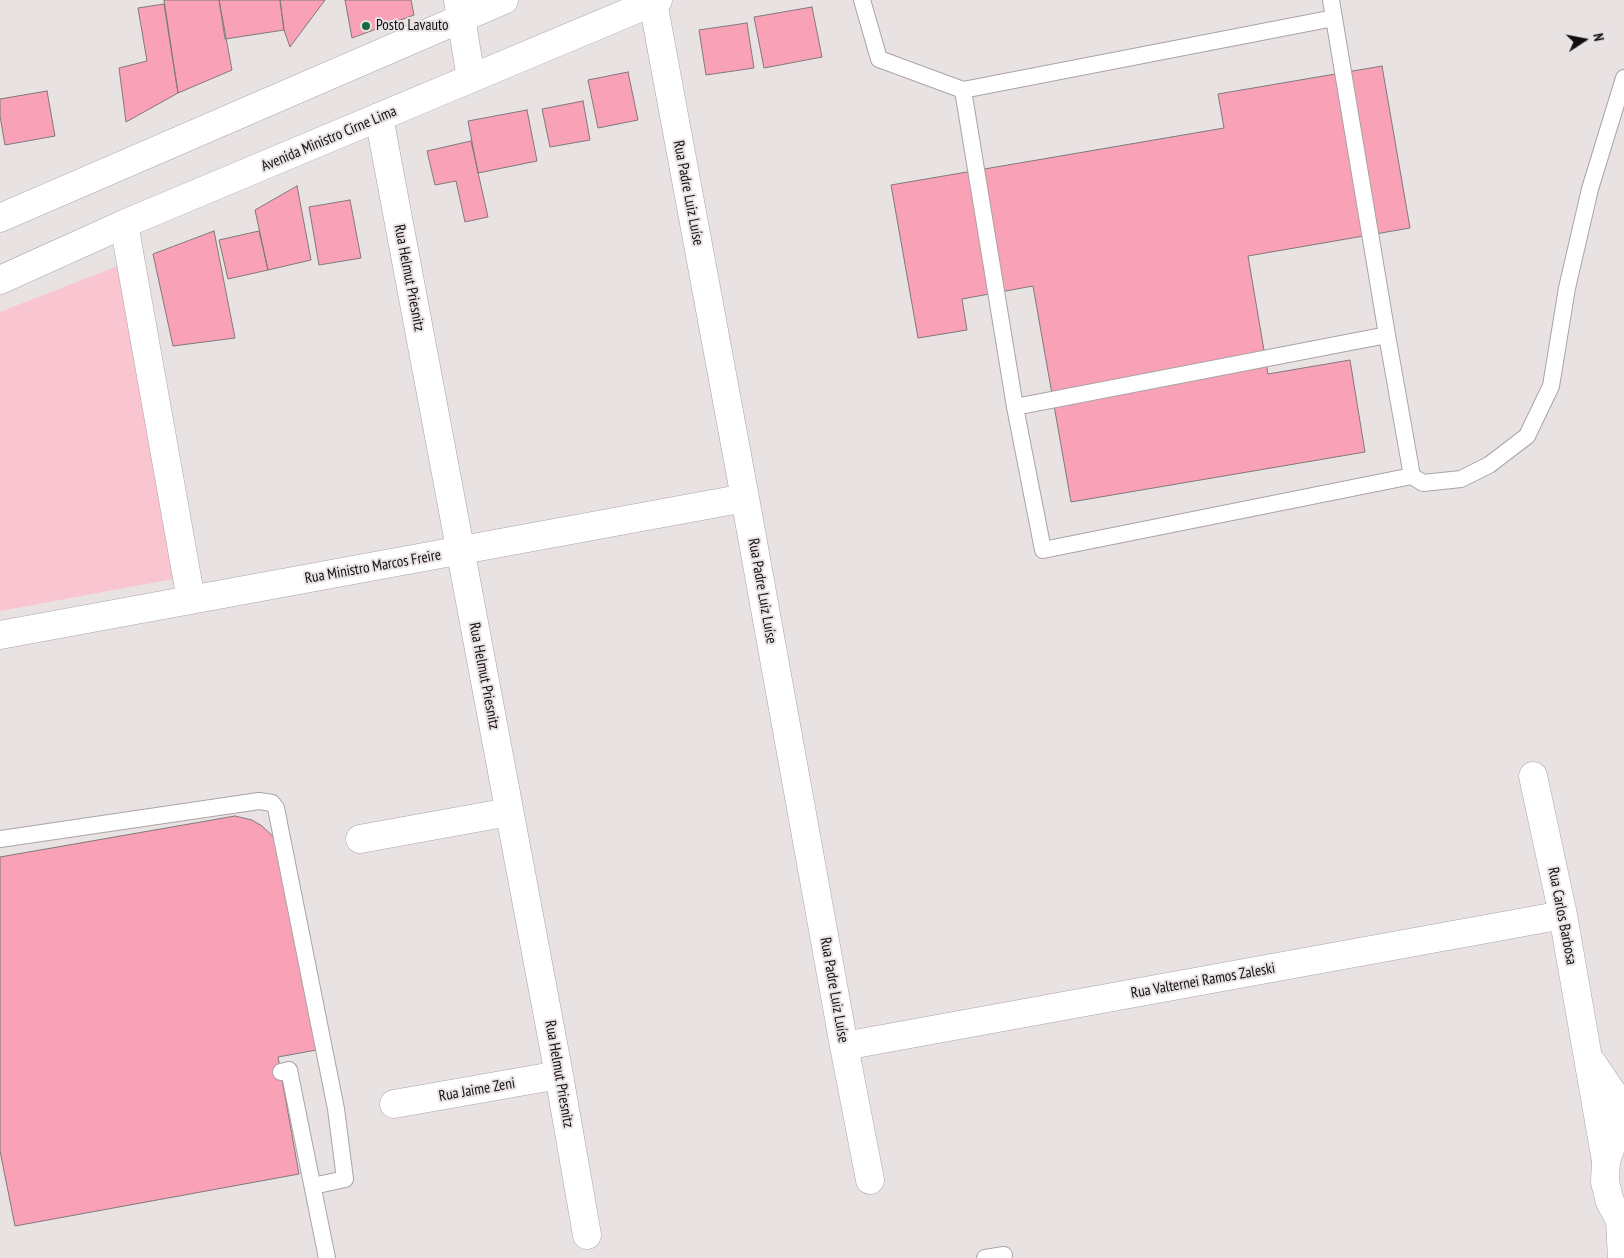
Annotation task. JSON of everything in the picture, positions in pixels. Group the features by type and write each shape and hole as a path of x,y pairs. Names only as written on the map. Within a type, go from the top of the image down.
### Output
{"street":[{"path":"0,218 460,10 504,0"},
{"name":"Avenida Ministro Cirne Lima","path":"0,280 124,224 656,1"},
{"name":"Rua Padre Luiz Luíse","path":"656,1 844,1046 870,1180"},
{"path":"460,10 471,78"},
{"name":"Rua Helmut Priesnitz","path":"379,117 559,1075 587,1235"},
{"path":"124,224 191,600"},
{"name":"Rua Ministro Marcos Freire","path":"0,636 746,498"},
{"name":"Rua Carlos Barbosa","path":"1533,776 1563,915 1606,1161 1605,1182 1610,1202 1622,1222 1622,1258"},
{"path":"360,839 509,812"},
{"name":"Rua Valternei Ramos Zaleski","path":"844,1046 1563,915"},
{"name":"Rua Carlos Barbosa","path":"1588,1057 1624,1110"},
{"name":"Rua Jaime Zeni","path":"394,1104 559,1075"},
{"name":"Rua Carlos Barbosa","path":"1606,1161 1613,1141 1624,1127"}],"lane":[{"path":"862,0 879,59 962,90 1334,18"},
{"path":"1330,0 1412,476"},
{"path":"962,90 1015,407 1043,550 1412,476 1423,483 1461,479 1489,465 1527,436 1551,386 1567,288 1585,207 1624,78"},
{"path":"1015,407 1387,335"},
{"path":"0,839 259,800 272,803 276,808 334,1100 345,1179 313,1186"},
{"path":"281,1072 289,1070 327,1258"},
{"path":"986,1258 1004,1255"}],"shaded area":[{"path":"120,265 179,578 0,611 0,312"}],"building":[{"path":"164,0 219,0 232,70 178,93"},
{"path":"219,0 280,0 284,30 225,39"},
{"path":"280,0 325,0 290,47 284,30"},
{"name":"Posto Lavauto","path":"345,0 411,0 414,15 352,38"},
{"path":"164,4 178,93 126,122 119,68 147,61 138,8"},
{"path":"812,7 822,57 764,68 754,17"},
{"path":"747,23 754,68 706,75 699,30"},
{"path":"1382,66 1410,228 1248,256 1268,374 1350,360 1365,452 1071,502 1033,286 962,299 967,330 918,338 891,185 1224,128 1218,94"},
{"path":"628,72 638,120 598,128 588,80"},
{"path":"47,91 55,136 5,145 0,116 0,99"},
{"path":"583,101 590,140 550,147 542,109"},
{"path":"527,110 537,161 478,173 468,121"},
{"path":"471,141 488,217 465,222 456,181 435,185 427,151"},
{"path":"297,186 311,260 268,270 255,210"},
{"path":"350,200 361,258 319,265 309,207"},
{"path":"214,231 235,338 173,346 153,254"},
{"path":"259,231 268,270 228,279 219,240"},
{"path":"235,816 252,820 262,826 278,841 322,1049 278,1057 299,1174 15,1226 0,1151 0,857"}],"place":[{"name":"Posto Lavauto","path":"366,26"}]}
